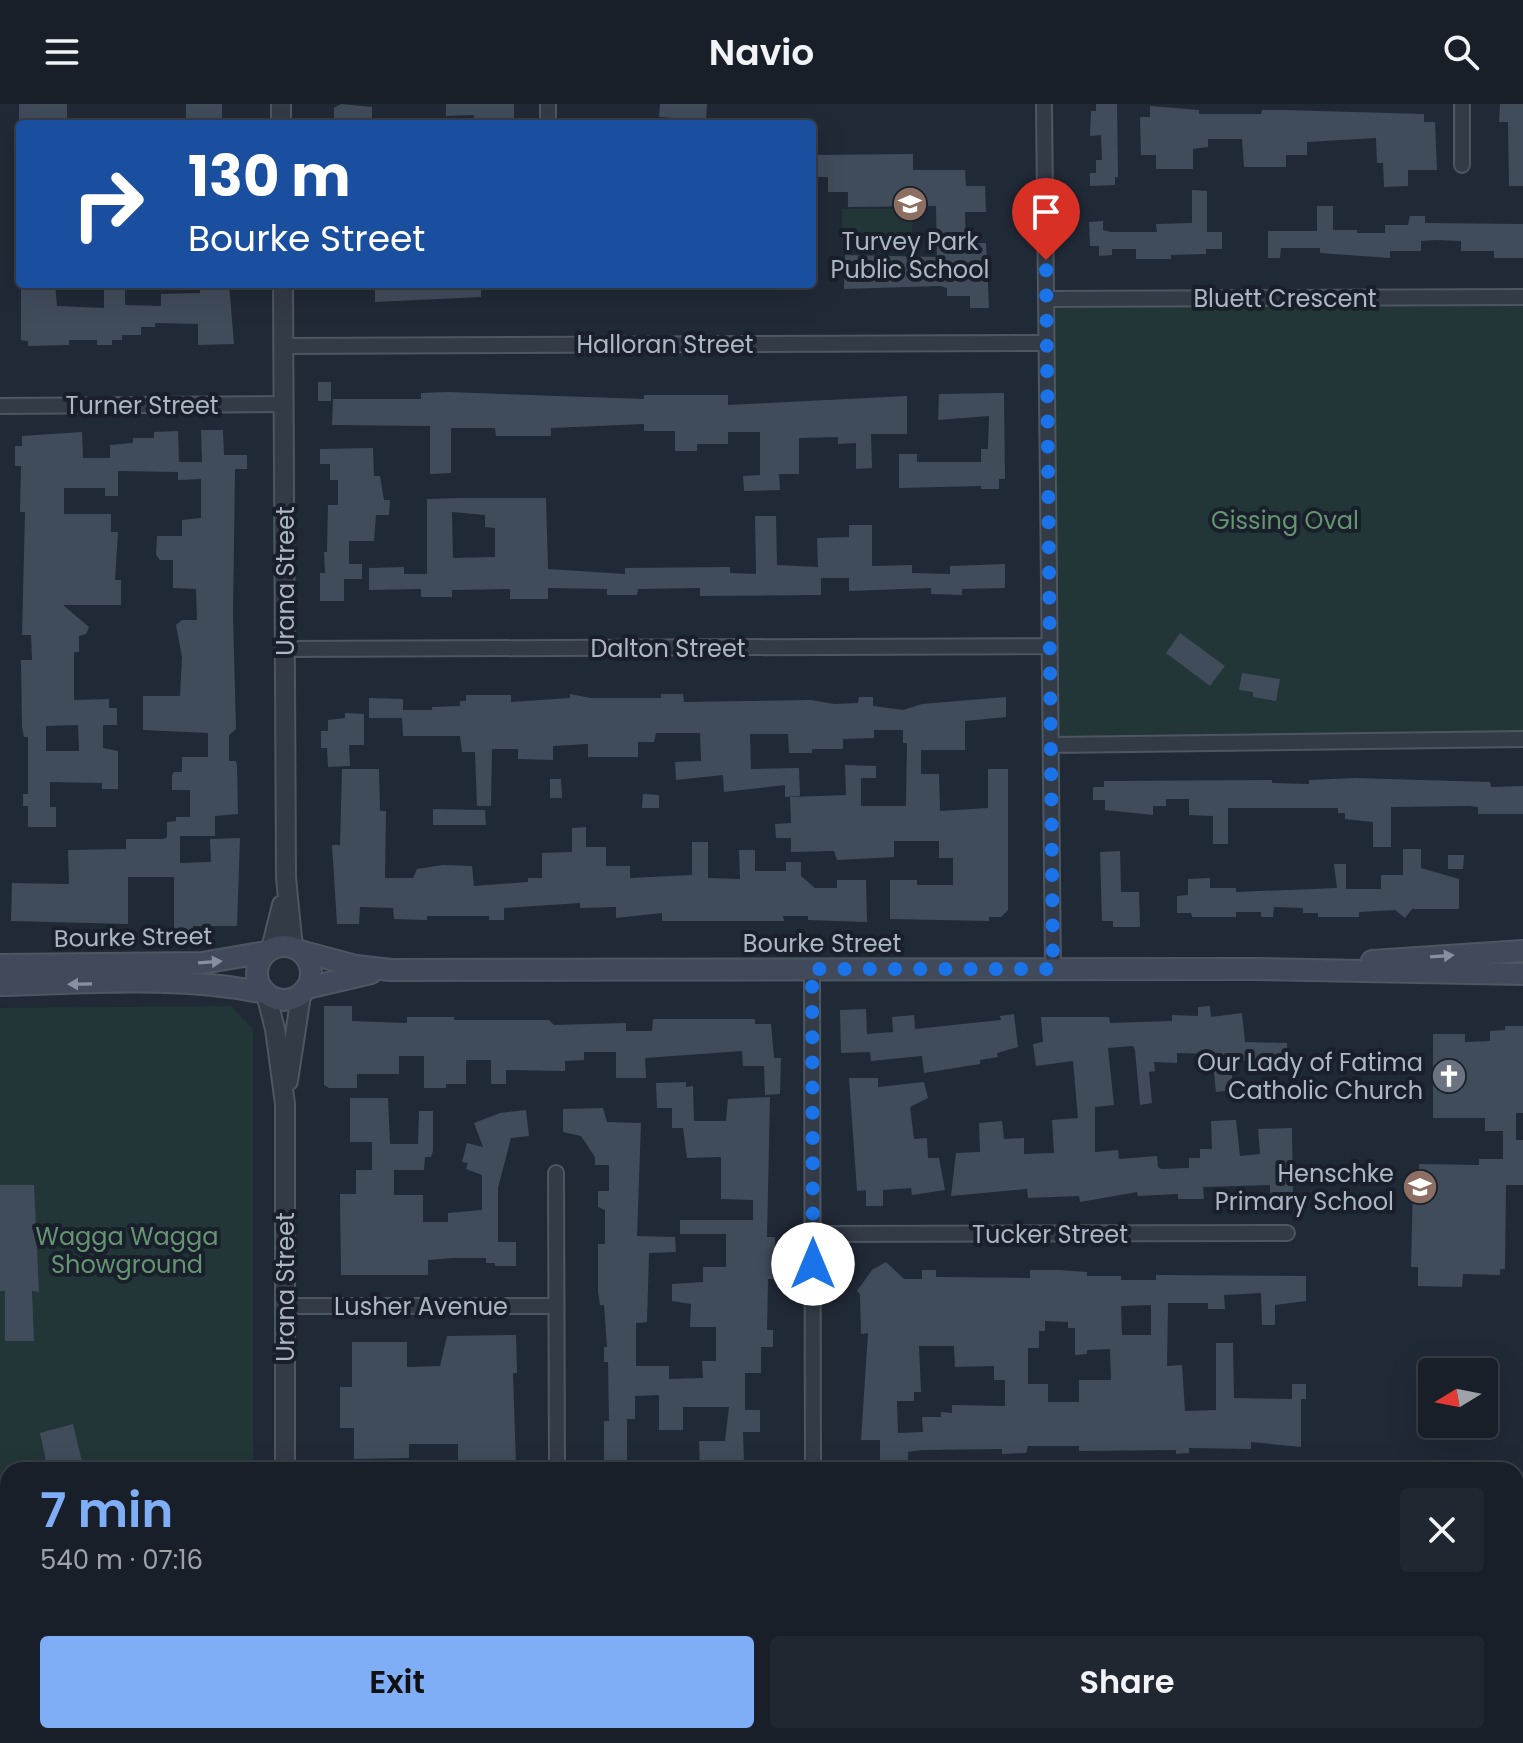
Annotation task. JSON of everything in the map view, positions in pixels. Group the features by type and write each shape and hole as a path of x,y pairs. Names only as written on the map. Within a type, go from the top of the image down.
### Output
{"main road":[{"name":"Bourke Street","path":"296,949 356,966 391,970 1253,969 1523,974"},
{"path":"296,949 310,968 304,991 287,1001 265,994 259,986 257,969 268,951 296,949"},
{"name":"Bourke Street","path":"0,965 202,963 268,951"},
{"name":"Bourke Street","path":"1253,969 1523,951"},
{"name":"Bourke Street","path":"304,991 391,970"},
{"name":"Bourke Street","path":"0,985 178,982 229,985 265,994"}],"street":[{"path":"1044,104 1053,969"},
{"path":"1462,104 1462,165"},
{"name":"Urana Street","path":"283,288 286,878 296,949"},
{"name":"Bluett Crescent","path":"1047,299 1523,297"},
{"name":"Halloran Street","path":"284,346 1046,343"},
{"name":"Turner Street","path":"0,406 284,404"},
{"name":"Dalton Street","path":"285,649 1050,646"},
{"path":"1051,745 1523,739"},
{"name":"Urana Street","path":"268,951 279,927 286,878"},
{"path":"812,969 813,1462"},
{"name":"Urana Street","path":"285,1104 304,991"},
{"name":"Urana Street","path":"265,994 275,1029 285,1104 285,1462"},
{"path":"556,1173 557,1462"},
{"name":"Tucker Street","path":"813,1234 1287,1233"},
{"name":"Lusher Avenue","path":"285,1306 556,1306"}],"green space":[{"path":"842,209 912,209 912,245 842,245"},
{"name":"Gissing Oval","path":"1523,297 1523,739 1051,745 1047,299"},
{"name":"Wagga Wagga Showground","path":"231,1006 253,1029 253,1462 0,1462 0,1008"}],"building":[{"path":"19,104 67,104 67,119 19,120"},
{"path":"186,104 222,104 222,118 186,118"},
{"path":"341,104 372,107 372,120 334,120 334,108"},
{"path":"446,104 514,104 514,120 474,120 474,115 446,116"},
{"path":"660,104 707,104 706,120 659,117"},
{"path":"1096,104 1117,104 1118,177 1115,177 1115,185 1090,186 1090,173 1096,173 1096,160 1102,160 1101,135 1090,136 1091,111 1096,111"},
{"path":"1500,104 1523,104 1523,186 1509,186 1508,122 1499,122"},
{"path":"1150,106 1199,110 1199,114 1261,114 1262,110 1282,110 1424,114 1424,122 1435,122 1437,170 1408,170 1408,186 1384,187 1383,163 1377,163 1376,138 1307,142 1307,155 1286,155 1286,167 1244,167 1242,139 1208,139 1208,147 1193,149 1193,169 1156,169 1156,155 1141,155 1140,117 1150,117"},
{"path":"913,154 913,170 965,170 966,186 985,186 986,212 965,212 966,243 986,243 989,308 970,308 970,296 947,296 947,288 940,286 844,289 845,255 937,257 936,206 848,207 848,192 828,192 828,177 816,177 816,155"},
{"path":"1192,190 1207,191 1207,232 1222,232 1222,249 1206,249 1206,254 1171,255 1171,259 1136,259 1136,249 1112,249 1112,255 1099,256 1099,246 1090,246 1089,222 1103,221 1103,230 1111,232 1157,232 1156,224 1192,223"},
{"path":"1317,206 1333,206 1333,230 1357,230 1357,233 1385,233 1385,225 1408,225 1410,216 1425,216 1425,223 1523,224 1523,258 1494,258 1494,251 1461,251 1461,241 1436,240 1421,241 1421,251 1390,251 1390,258 1320,253 1320,248 1281,248 1280,258 1268,258 1268,231 1317,231"},
{"path":"21,288 55,288 57,306 104,308 104,288 125,288 125,305 161,306 161,294 200,293 200,288 229,288 234,344 198,345 198,324 155,323 155,327 141,327 141,335 122,335 122,340 112,340 112,345 97,345 97,340 69,340 69,345 28,346 28,341 21,340"},
{"path":"375,288 481,288 481,297 375,302"},
{"path":"318,382 331,382 331,401 318,401"},
{"path":"421,393 644,399 644,395 728,395 728,405 907,396 907,434 871,434 872,468 856,469 856,443 838,444 838,437 799,438 799,474 779,474 780,490 744,491 743,476 760,475 760,432 728,432 728,444 697,444 697,451 675,451 675,431 644,431 644,424 551,428 551,436 496,436 495,428 451,428 451,473 430,474 430,426 332,425 333,399 421,399"},
{"path":"1004,393 1005,479 999,479 999,489 981,489 981,486 899,488 899,454 917,454 917,462 981,462 981,449 988,449 989,416 938,420 939,394"},
{"path":"201,430 223,430 224,455 247,455 247,469 235,469 233,615 236,729 229,735 229,761 236,761 237,766 238,814 215,816 215,836 180,836 180,863 211,862 210,839 240,838 237,926 193,926 193,931 174,932 174,877 128,877 128,924 11,921 12,883 69,884 68,850 126,849 126,839 167,837 167,822 176,821 176,817 190,817 190,790 172,790 172,775 182,772 182,757 208,757 208,733 143,730 143,696 180,696 182,657 176,625 182,620 197,620 196,589 173,588 173,560 160,560 156,555 157,536 182,536 182,520 201,518 201,479 178,480 178,472 118,471 118,496 105,496 105,488 64,488 64,514 111,514 111,532 118,532 115,580 121,580 121,605 63,605 89,627 86,634 79,636 79,652 74,652 74,700 109,699 109,708 117,708 117,725 103,725 103,748 118,751 118,789 102,789 102,783 50,782 50,807 56,807 56,827 28,827 28,806 23,806 23,794 28,794 28,737 24,737 22,727 21,660 32,660 31,635 22,635 25,512 20,512 21,466 15,466 15,446 22,446 22,436 82,432 83,458 110,458 110,445 133,443 133,438 154,438 154,432 178,431 179,462 202,462","holes":["78,725 79,751 46,751 46,726"]},
{"path":"373,448 374,476 380,476 384,500 390,500 389,515 376,515 374,541 349,541 349,564 362,564 362,579 344,579 344,601 320,601 320,573 325,573 324,552 327,552 328,505 338,505 338,480 330,480 330,464 320,464 320,449"},
{"path":"546,498 548,569 625,574 625,568 730,567 730,573 756,574 755,516 776,516 777,565 818,567 817,538 849,537 849,525 872,525 872,566 912,565 912,573 950,574 950,566 1005,564 1005,588 962,589 962,595 931,594 931,588 849,591 849,578 821,578 821,595 700,596 700,588 638,589 637,595 607,595 607,589 548,588 548,599 510,599 510,589 452,590 452,597 421,597 421,589 369,590 369,568 404,567 404,574 427,574 427,499","holes":["452,512 485,515 485,527 495,528 495,557 453,558"]},
{"path":"1180,633 1225,666 1210,686 1166,653"},
{"path":"1242,673 1280,679 1276,701 1253,697 1253,692 1239,690"},
{"path":"570,694 591,698 661,698 661,694 683,694 684,702 811,700 834,704 858,703 859,697 873,697 873,706 903,710 922,704 1006,697 1006,717 965,721 965,750 921,750 921,774 939,774 940,811 988,808 988,769 1008,769 1008,910 1001,917 989,917 989,921 890,919 890,880 917,880 917,885 953,885 953,858 939,858 939,841 894,841 894,857 837,860 834,851 791,852 791,838 776,838 775,824 791,823 790,797 846,795 845,765 876,766 876,778 861,778 861,806 906,806 907,743 903,743 903,730 874,730 874,738 843,739 843,749 812,749 812,753 789,753 788,734 750,734 751,769 799,768 800,796 785,797 785,785 724,792 723,775 676,780 675,762 701,761 700,733 656,733 654,742 638,742 638,757 588,757 588,744 553,746 553,760 518,759 518,749 492,749 491,806 477,806 475,752 462,752 460,736 403,736 402,718 369,718 369,698 403,699 403,710 432,710 432,707 460,706 460,701 466,701 466,695 511,695 511,702 570,698"},
{"path":"345,713 364,714 364,745 349,745 350,766 328,767 327,748 321,748 321,731 328,731 328,720 345,718"},
{"path":"342,769 379,769 380,811 386,811 385,878 413,878 417,869 443,865 472,866 474,886 528,882 528,878 542,878 542,853 572,852 572,828 586,827 586,847 606,847 606,866 630,866 630,878 692,875 692,842 708,842 708,878 740,879 739,850 755,850 755,871 786,871 786,862 801,862 801,876 815,888 837,888 837,880 866,880 867,922 808,920 808,916 783,916 784,921 662,921 662,913 616,918 616,907 580,908 580,903 504,908 504,920 489,920 489,916 394,919 393,908 360,907 359,924 337,924 332,845 340,845"},
{"path":"1355,778 1490,782 1491,787 1523,786 1523,814 1478,814 1478,807 1469,806 1391,807 1391,847 1373,847 1373,822 1345,819 1345,813 1338,813 1338,808 1228,808 1228,844 1213,844 1213,816 1189,815 1189,799 1166,799 1166,806 1153,806 1153,815 1105,810 1105,800 1093,800 1093,787 1104,787 1104,781 1272,780 1272,783 1309,784 1309,780"},
{"path":"550,779 561,779 562,798 550,798"},
{"path":"643,794 659,795 659,808 642,808"},
{"path":"433,809 485,810 486,825 433,825"},
{"path":"1403,849 1421,849 1421,868 1459,879 1459,909 1412,909 1405,918 1395,910 1359,912 1359,917 1318,917 1318,913 1303,913 1303,908 1274,907 1273,917 1261,917 1261,912 1236,912 1236,917 1192,917 1191,913 1177,913 1177,896 1188,895 1188,879 1210,878 1210,888 1236,888 1236,892 1337,888 1334,864 1346,864 1346,889 1381,889 1381,875 1403,875"},
{"path":"1120,851 1121,892 1139,892 1140,927 1113,927 1113,921 1102,921 1100,852"},
{"path":"1448,855 1464,855 1463,869 1448,869"},
{"path":"324,1006 352,1006 352,1021 407,1023 407,1017 549,1020 554,1025 626,1023 626,1031 652,1031 653,1019 755,1019 755,1024 771,1024 774,1058 781,1058 780,1094 765,1095 764,1066 743,1066 742,1051 645,1058 646,1078 616,1078 616,1052 584,1052 584,1060 565,1061 565,1071 506,1070 506,1084 491,1084 491,1060 466,1060 466,1084 446,1084 446,1088 424,1088 424,1056 399,1056 399,1074 357,1074 357,1088 329,1088 324,1085"},
{"path":"1210,1006 1211,1017 1242,1013 1245,1042 1287,1043 1287,1062 1271,1061 1271,1067 1255,1067 1254,1061 1231,1061 1233,1090 1216,1092 1212,1054 1177,1053 1177,1063 1154,1062 1155,1071 1149,1072 1152,1103 1140,1105 1133,1046 1108,1048 1114,1105 1095,1107 1095,1152 1118,1150 1119,1159 1157,1156 1161,1169 1189,1168 1189,1158 1200,1158 1200,1149 1212,1149 1211,1121 1236,1120 1240,1156 1260,1154 1258,1129 1292,1128 1293,1197 1270,1197 1270,1185 1203,1187 1204,1199 1178,1199 1178,1194 1138,1196 1137,1192 1080,1202 1079,1196 1028,1198 1027,1189 951,1196 956,1153 980,1152 979,1123 1002,1121 1004,1139 1024,1138 1024,1154 1054,1153 1052,1120 1078,1118 1073,1061 1036,1066 1033,1044 1043,1042 1041,1017 1109,1017 1110,1023 1172,1021 1172,1015 1198,1016 1198,1007"},
{"path":"866,1009 867,1034 893,1032 892,1017 914,1015 915,1029 1001,1020 1000,1016 1014,1014 1018,1047 997,1053 998,1057 980,1060 980,1064 924,1073 922,1056 871,1061 870,1052 841,1053 840,1010"},
{"path":"1505,1026 1523,1026 1523,1113 1516,1113 1516,1140 1523,1140 1523,1185 1506,1185 1505,1269 1500,1269 1500,1275 1463,1274 1462,1287 1418,1286 1418,1267 1411,1267 1413,1183 1419,1183 1419,1164 1479,1165 1479,1159 1503,1159 1503,1131 1485,1131 1485,1118 1433,1118 1433,1034 1465,1034 1465,1042 1490,1041 1490,1031 1505,1030"},
{"path":"849,1078 878,1078 878,1087 924,1082 928,1098 910,1107 914,1139 927,1138 928,1158 939,1158 945,1190 912,1195 911,1188 883,1190 883,1206 866,1206 866,1190 857,1191"},
{"path":"686,1082 686,1087 693,1086 694,1121 726,1121 728,1099 770,1097 767,1237 775,1237 775,1279 768,1279 767,1330 773,1330 773,1347 761,1347 761,1373 745,1373 745,1410 760,1410 760,1432 743,1432 744,1462 700,1462 699,1441 725,1441 729,1407 683,1407 683,1430 659,1430 659,1395 635,1396 635,1419 627,1419 627,1462 604,1462 604,1421 609,1421 608,1362 604,1362 604,1347 607,1347 604,1305 600,1305 598,1292 598,1244 605,1244 605,1210 598,1207 598,1191 609,1191 609,1165 595,1165 595,1157 581,1136 563,1132 563,1109 603,1108 607,1122 641,1123 637,1236 675,1237 676,1252 649,1253 647,1322 636,1323 636,1366 669,1366 669,1379 703,1378 702,1361 716,1361 716,1327 690,1327 691,1304 672,1301 672,1284 703,1282 703,1267 726,1267 726,1234 680,1234 680,1220 753,1220 753,1200 721,1199 721,1157 687,1158 683,1128 672,1128 672,1108 657,1108 656,1083"},
{"path":"350,1098 388,1098 390,1144 418,1144 419,1111 433,1111 433,1151 431,1157 425,1157 424,1170 394,1170 394,1195 423,1195 423,1222 448,1222 448,1213 482,1210 482,1175 466,1169 468,1163 462,1162 467,1143 483,1147 474,1123 500,1113 526,1110 529,1136 511,1138 498,1188 498,1242 516,1242 516,1266 495,1266 495,1263 486,1263 486,1258 453,1258 428,1260 428,1275 341,1275 340,1194 356,1194 356,1170 372,1170 372,1142 350,1142"},
{"path":"0,1185 34,1185 39,1292 32,1291 34,1341 5,1341 5,1291 0,1291"},
{"path":"886,1262 904,1279 922,1279 922,1270 936,1270 936,1277 1030,1278 1030,1270 1059,1270 1087,1272 1087,1276 1121,1276 1121,1280 1156,1280 1156,1275 1306,1276 1306,1301 1275,1305 1275,1325 1262,1325 1261,1293 1224,1295 1225,1309 1208,1309 1208,1303 1168,1303 1167,1366 1182,1365 1185,1411 1216,1410 1216,1343 1233,1343 1234,1398 1292,1399 1292,1384 1306,1384 1306,1399 1301,1399 1301,1447 1251,1442 1251,1449 1189,1448 1189,1453 1176,1454 1176,1450 1079,1451 1079,1446 1028,1446 1026,1453 1002,1454 1002,1449 921,1450 908,1452 908,1461 880,1461 880,1440 861,1440 868,1333 861,1334 860,1294 857,1291 872,1270","holes":["1151,1305 1151,1335 1122,1335 1121,1306","1045,1321 1068,1322 1068,1328 1075,1328 1075,1355 1087,1354 1087,1350 1110,1349 1111,1380 1079,1380 1079,1402 1048,1402 1048,1384 1028,1384 1028,1348 1039,1348 1039,1331 1045,1331","919,1346 954,1346 955,1367 994,1366 994,1380 1005,1380 1005,1406 952,1405 952,1413 941,1412 941,1417 922,1417 923,1432 898,1433 897,1401 914,1401 914,1392 921,1392"]},
{"path":"516,1335 517,1373 513,1373 516,1462 458,1462 458,1444 409,1444 409,1458 354,1459 354,1428 340,1428 340,1387 352,1387 352,1342 407,1342 407,1367 440,1366 447,1336"},
{"path":"73,1424 82,1462 46,1462 40,1433"}],"place":[{"name":"Turvey Park Public School","path":"910,204"},
{"name":"Our Lady of Fatima Catholic Church","path":"1449,1076"},
{"name":"Henschke Primary School","path":"1420,1187"}],"route":[{"path":"813,1264 812,969 1053,969 1046,260"}]}
